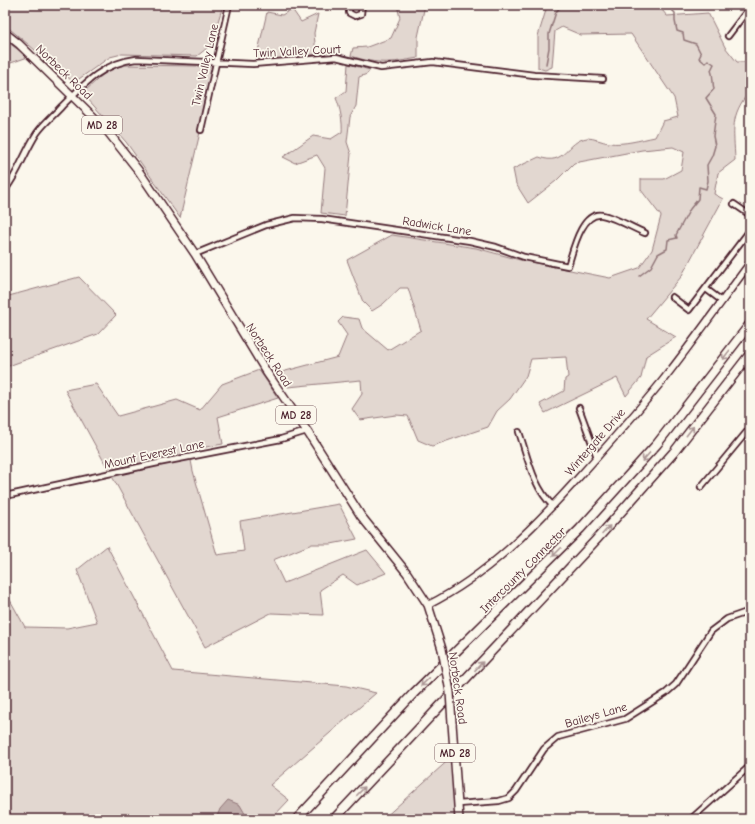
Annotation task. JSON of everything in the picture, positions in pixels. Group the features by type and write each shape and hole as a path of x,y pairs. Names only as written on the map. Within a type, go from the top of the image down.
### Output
{"highway":[{"name":"Intercounty Connector","path":"297,819 413,694 580,529 657,444 750,324"},
{"path":"334,819 606,529 674,452 750,354"}],"main road":[{"name":"Norbeck Road","path":"5,33 19,44 104,127 138,170 195,254 267,373 307,431 361,516 407,573 428,605 442,649 450,692 459,819"}],"street":[{"name":"Twin Valley Lane","path":"201,130 229,5"},
{"path":"349,5 349,14 355,16 361,14 362,5"},
{"path":"728,36 750,7"},
{"name":"Twin Valley Court","path":"5,190 18,171 37,134 82,85 104,69 124,60 136,59 268,63 336,57 381,68 433,62 534,75 603,79"},
{"path":"734,204 750,215"},
{"name":"Radwick Lane","path":"195,254 266,225 295,218 322,219 470,241 524,257 568,266 581,227 591,217 601,215 645,233"},
{"path":"672,297 689,310 750,230"},
{"name":"Wintergate Drive","path":"428,605 460,588 487,568 553,506 663,379 750,263"},
{"path":"706,289 722,301"},
{"path":"579,408 597,457"},
{"path":"701,487 750,428"},
{"name":"Mount Everest Lane","path":"5,496 158,463 281,439 307,431"},
{"path":"519,432 538,487 545,498 553,506"},
{"name":"Baileys Lane","path":"458,804 499,801 509,798 516,791 544,749 558,736 625,719 666,693 680,678 711,631 727,619 750,611"},
{"path":"691,819 750,766"}],"shaded area":[{"path":"5,5 223,5 211,45 197,56 122,54 110,57 76,81 71,80 5,25"},
{"path":"397,5 425,5 418,37 418,58 400,61 377,62 351,56 353,48 367,47 391,38 400,18"},
{"path":"511,5 658,5 667,16 708,13 725,47 737,62 750,62 750,91 739,108 734,124 735,160 718,173 714,194 723,199 681,277 646,319 676,337 646,356 641,378 626,396 617,378 545,413 540,404 564,391 565,379 568,377 566,357 531,359 526,376 510,399 497,411 488,427 432,446 418,440 408,416 396,415 360,420 352,409 362,394 361,380 288,387 278,373 338,357 347,335 338,322 343,317 359,319 362,328 388,350 421,330 408,288 400,288 383,304 372,311 363,302 347,260 392,235 476,248 520,260 610,278 639,268 652,250 661,216 641,190 641,179 664,179 681,170 684,152 673,147 642,150 574,163 556,181 528,203 516,184 513,169 539,157 555,159 561,156 580,140 587,138 620,143 655,137 663,121 678,117 674,98 631,34 581,35 562,27 555,31 552,67 545,70 538,68 538,36 546,10"},
{"path":"292,9 301,22 318,14 314,33 316,54 292,58 256,60 267,12 282,15"},
{"path":"5,40 28,57 5,65"},
{"path":"348,64 370,70 367,74 359,77 356,106 350,117 347,142 351,154 345,216 321,213 325,168 317,155 295,163 283,157 313,136 331,139 342,132 341,115 336,98 346,91"},
{"path":"124,65 199,66 215,68 180,218 126,142 86,97 86,90 108,70"},
{"path":"79,277 116,315 98,334 5,368 5,297"},
{"path":"259,370 278,398 218,417 223,444 189,450 193,471 217,555 244,551 240,521 339,504 357,539 331,544 312,544 273,560 284,583 367,550 386,573 357,585 343,575 320,590 323,615 271,613 205,647 65,390 96,384 118,416 177,400 200,410 222,384"},
{"path":"107,546 173,671 346,686 376,693 270,785 289,800 271,819 5,819 5,591 25,627 67,628 97,622 77,570"},
{"path":"453,756 458,819 383,819"},
{"path":"228,800 240,805 248,819 216,819 220,809"}],"waterway":[{"path":"546,64 549,48 549,34 556,12 562,5"},
{"path":"639,276 651,267 658,254 667,249 668,240 677,238 676,235 690,209 698,199 699,187 706,189 708,181 707,165 715,146 713,136 716,114 706,98 714,89 711,70 714,64 708,60 705,63 699,58 701,54 696,44 684,40 683,33 677,31 675,13 667,5"}]}
